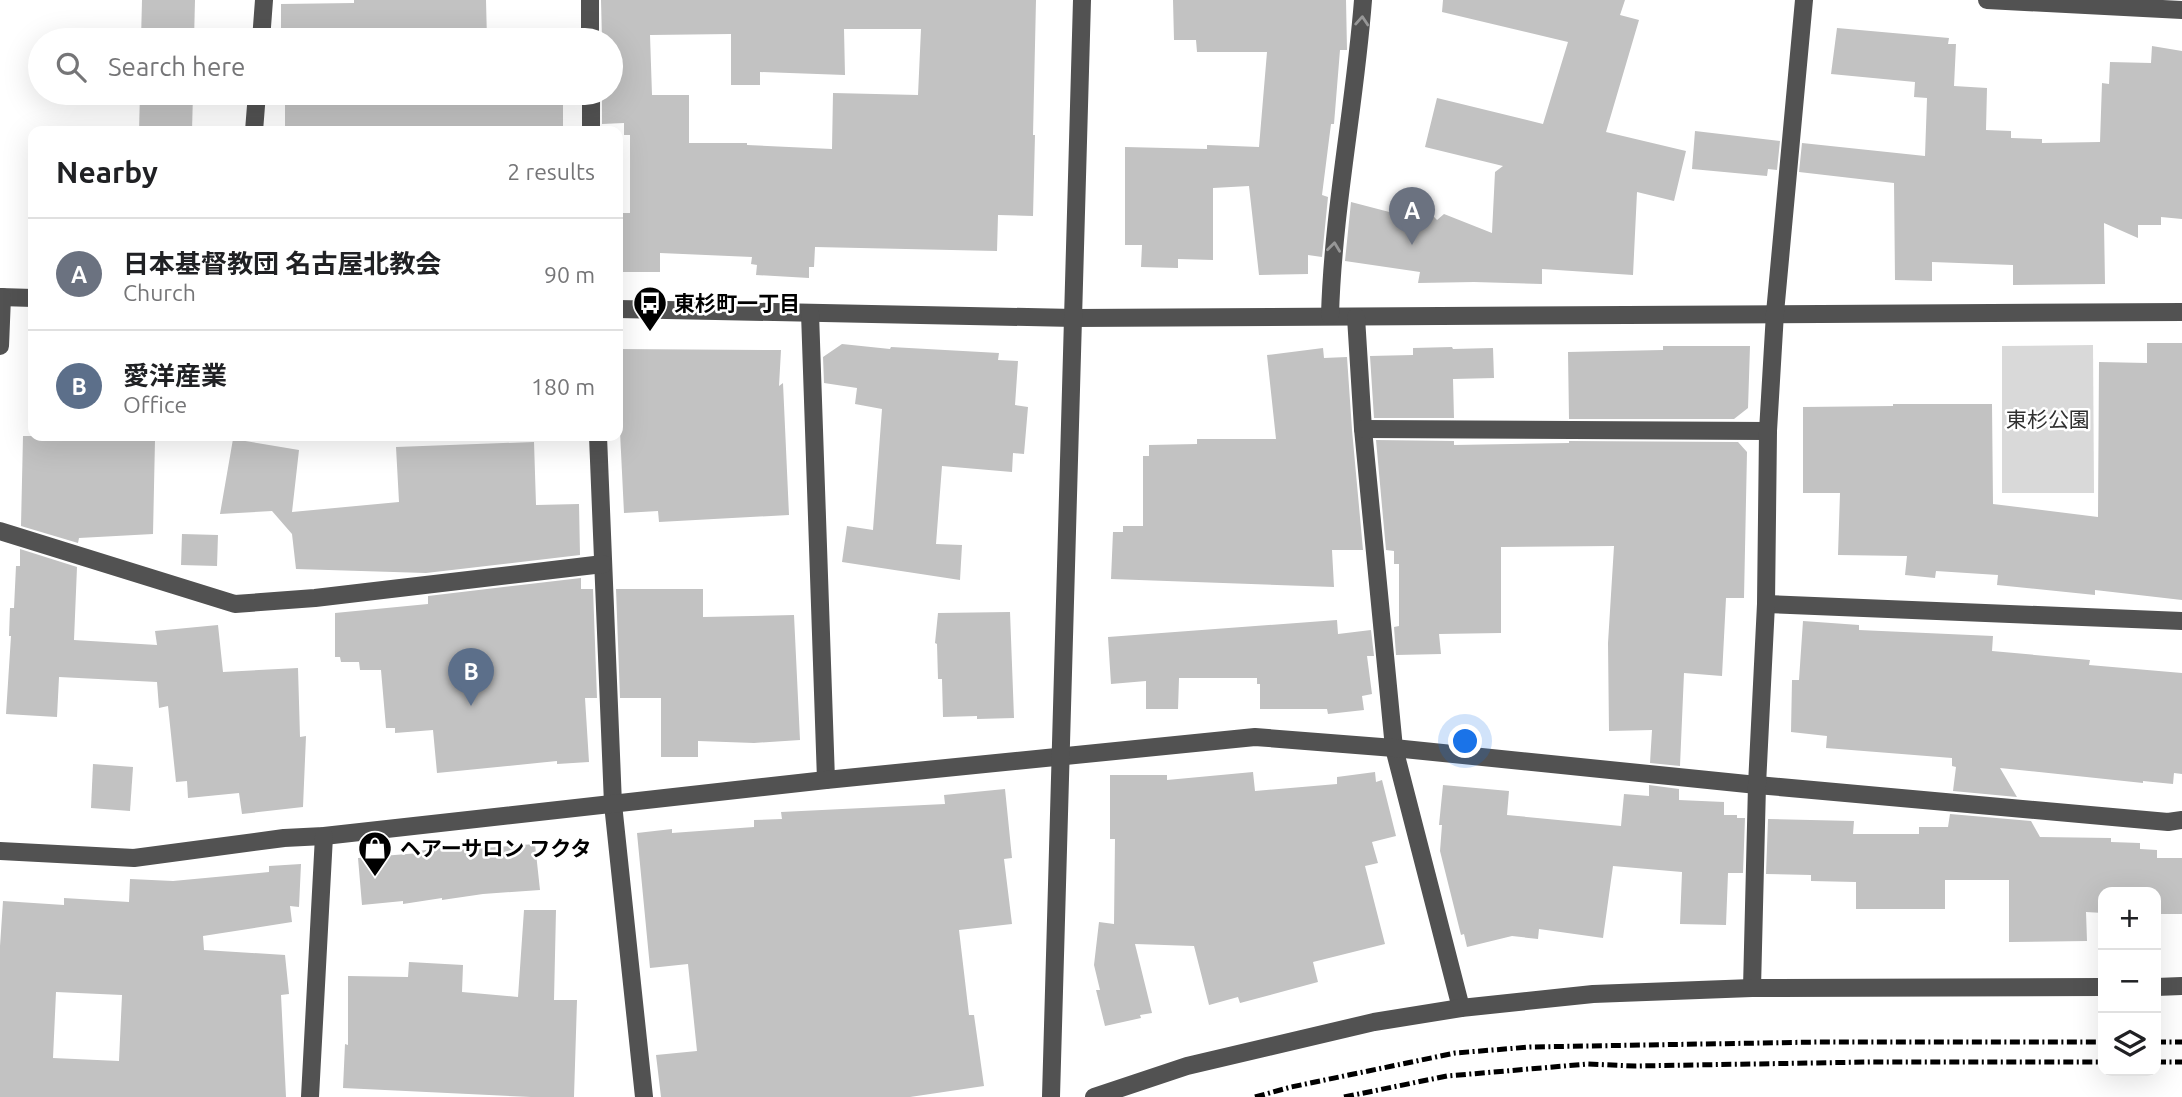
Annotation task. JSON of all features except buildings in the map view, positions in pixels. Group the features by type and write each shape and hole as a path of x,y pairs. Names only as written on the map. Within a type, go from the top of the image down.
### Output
{"street":[{"path":"262,28 264,0"},
{"path":"590,0 590,28"},
{"path":"1051,1097 1082,0"},
{"path":"1330,315 1331,270 1359,52 1363,0"},
{"path":"1752,988 1757,785 1766,604 1768,430 1775,313 1804,0"},
{"path":"1987,0 2182,10"},
{"path":"254,126 256,105"},
{"path":"591,105 591,126"},
{"path":"0,346 1,297 28,298"},
{"path":"623,309 1074,317 2182,312"},
{"path":"810,313 826,780"},
{"path":"1356,317 1363,429 1394,748 1461,1008"},
{"path":"1363,429 1768,430"},
{"path":"598,441 613,804 643,1097"},
{"path":"0,531 235,604 315,598 603,564"},
{"path":"1766,604 2182,621"},
{"path":"0,851 134,858 284,838 324,836 826,780 1255,737 2168,822 2182,820"},
{"path":"310,1097 324,836"},
{"path":"2161,986 2182,986"},
{"path":"1094,1097 1187,1066 1374,1022 1461,1008 1593,994 1752,988 2098,987"}],"green space":[{"name":"東杉公園","path":"2093,345 2094,493 2002,493 2002,346"}],"railway":[{"path":"1255,1097 1455,1053 1530,1047 1819,1042 2098,1042"},
{"path":"2161,1042 2182,1042"},
{"path":"1344,1097 1447,1076 1588,1064 1635,1066 2098,1062"},
{"path":"2161,1062 2182,1062"}],"place":[{"name":"日本基督教団 名古屋北教会","path":"1412,245"},
{"name":"東杉町一丁目","path":"650,333"},
{"name":"愛洋産業","path":"471,706"},
{"name":"ヘアーサロン フクタ","path":"375,878"}]}
